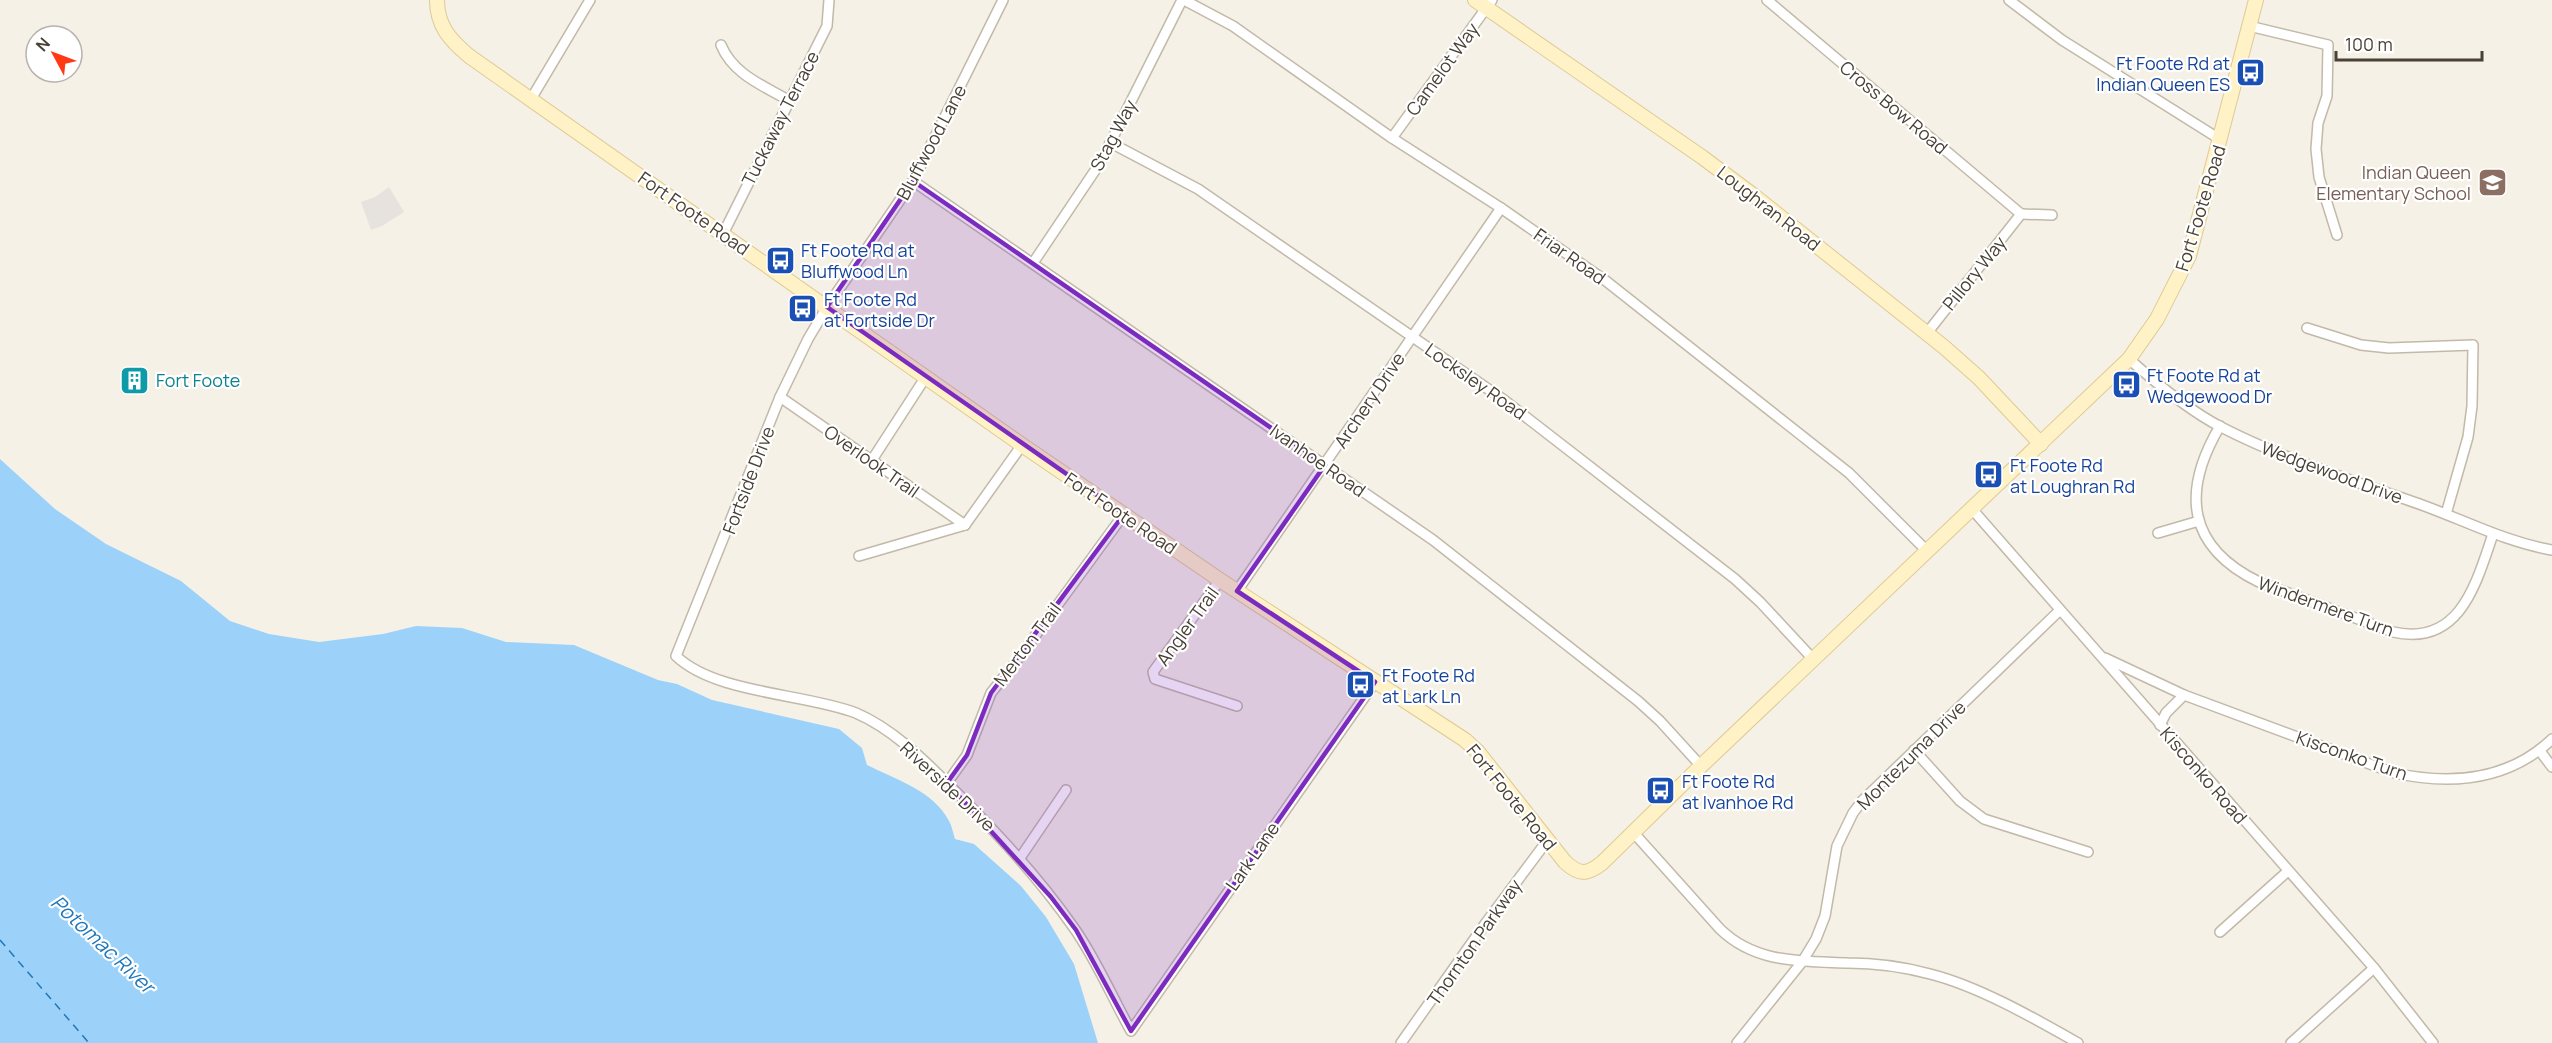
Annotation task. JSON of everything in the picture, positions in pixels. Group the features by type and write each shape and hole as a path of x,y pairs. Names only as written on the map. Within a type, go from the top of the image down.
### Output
{"street":[{"name":"Fort Foote Road","path":"437,0 442,27 448,38 470,56 1022,445 1220,580 1472,746 1572,869 1586,873 1602,863 2129,359 2157,319 2189,256 2256,0"},
{"path":"531,99 590,0"},
{"name":"Tuckaway Terrace","path":"723,234 827,26 829,0"},
{"name":"Bluffwood Lane","path":"827,307 913,181 1003,0"},
{"name":"Friar Road","path":"1183,0 1233,26 1392,138 1501,208 1606,281 1801,434 1873,494 1927,551"},
{"name":"Stag Way","path":"1032,263 1100,163 1183,0"},
{"name":"Cross Bow Road","path":"1767,0 2021,214"},
{"path":"2009,0 2062,40 2220,140"},
{"name":"Camelot Way","path":"1392,138 1484,3"},
{"name":"Loughran Road","path":"1484,3 1702,157 1927,333 1979,378 2041,444"},
{"path":"2249,26 2328,45 2327,96 2318,123 2316,149 2319,177 2337,235"},
{"path":"721,45 728,59 741,73 788,100"},
{"name":"Locksley Road","path":"1110,143 1197,189 1527,417 1735,579 1814,659"},
{"name":"Ivanhoe Road","path":"913,181 1433,540 1638,701 1701,766"},
{"name":"Archery Drive","path":"1237,591 1501,208"},
{"path":"2021,214 2052,215"},
{"name":"Pillory Way","path":"1927,333 2021,214"},
{"name":"Fortside Drive","path":"676,656 780,397 827,307"},
{"path":"2307,328 2340,340 2370,346 2444,348 2473,345 2472,406 2468,437 2446,514"},
{"name":"Wedgewood Drive","path":"2129,359 2167,391 2220,426 2301,461 2446,514 2493,534 2552,550"},
{"path":"872,460 925,378"},
{"name":"Overlook Trail","path":"780,397 965,525"},
{"name":"Windermere Turn","path":"2220,426 2203,457 2196,486 2199,520 2212,545 2243,574 2369,624 2404,634 2415,635 2435,631 2460,610 2475,586 2493,534"},
{"path":"859,556 965,525 1022,445"},
{"name":"Kisconko Road","path":"1972,509 2374,968 2433,1043"},
{"name":"Merton Trail","path":"947,783 967,755 991,693 1022,655 1124,514"},
{"path":"2158,533 2199,520"},
{"name":"Angler Trail","path":"1220,580 1153,672 1155,679 1237,706"},
{"name":"Montezuma Drive","path":"1737,1043 1802,962 1816,939 1825,916 1837,846 1845,827 1862,801 2059,611"},
{"name":"Kisconko Turn","path":"2098,654 2184,695 2394,772 2422,779 2441,781 2492,773 2540,751 2552,739"},
{"name":"Riverside Drive","path":"676,656 691,667 722,680 822,703 858,714 894,736 940,775 1020,858 1076,930 1131,1031"},
{"name":"Lark Lane","path":"1131,1031 1375,682"},
{"path":"2160,725 2166,713 2184,695"},
{"path":"1914,750 1960,801 1984,819 2088,852"},
{"path":"2540,751 2552,767"},
{"path":"1020,858 1066,790"},
{"path":"1633,832 1731,939 1752,952 1765,957 1802,962 1884,966 1948,979 2078,1043"},
{"name":"Thornton Parkway","path":"1401,1043 1547,841"},
{"path":"2220,932 2288,871"},
{"path":"2291,1043 2374,968"}],"highlighted area":[{"path":"913,181 1325,465 1237,591 1375,682 1131,1031 1076,930 1051,897 947,783 967,755 991,693 1124,514 827,307"}],"shaded area":[{"path":"389,187 404,212 371,230 361,202 375,197"}],"water":[{"name":"Potomac River","path":"0,459 55,509 106,544 181,581 230,621 269,634 319,642 383,634 416,626 462,628 506,642 574,645 658,680 677,684 712,700 839,729 862,748 867,765 924,794 934,802 949,821 955,839 974,844 1021,886 1046,917 1074,964 1098,1043 0,1043"}],"ferry route":[{"path":"0,940 89,1043"}],"place":[{"name":"Ft Foote Rd at Indian Queen ES","path":"2251,73"},
{"name":"Indian Queen Elementary School","path":"2492,182"},
{"name":"Ft Foote Rd at Bluffwood Ln","path":"780,260"},
{"name":"Ft Foote Rd at Fortside Dr","path":"803,309"},
{"name":"Fort Foote","path":"135,380"},
{"name":"Ft Foote Rd at Wedgewood Dr","path":"2126,385"},
{"name":"Ft Foote Rd at Loughran Rd","path":"1989,475"},
{"name":"Ft Foote Rd at Lark Ln","path":"1361,685"},
{"name":"Ft Foote Rd at Ivanhoe Rd","path":"1661,791"}]}
